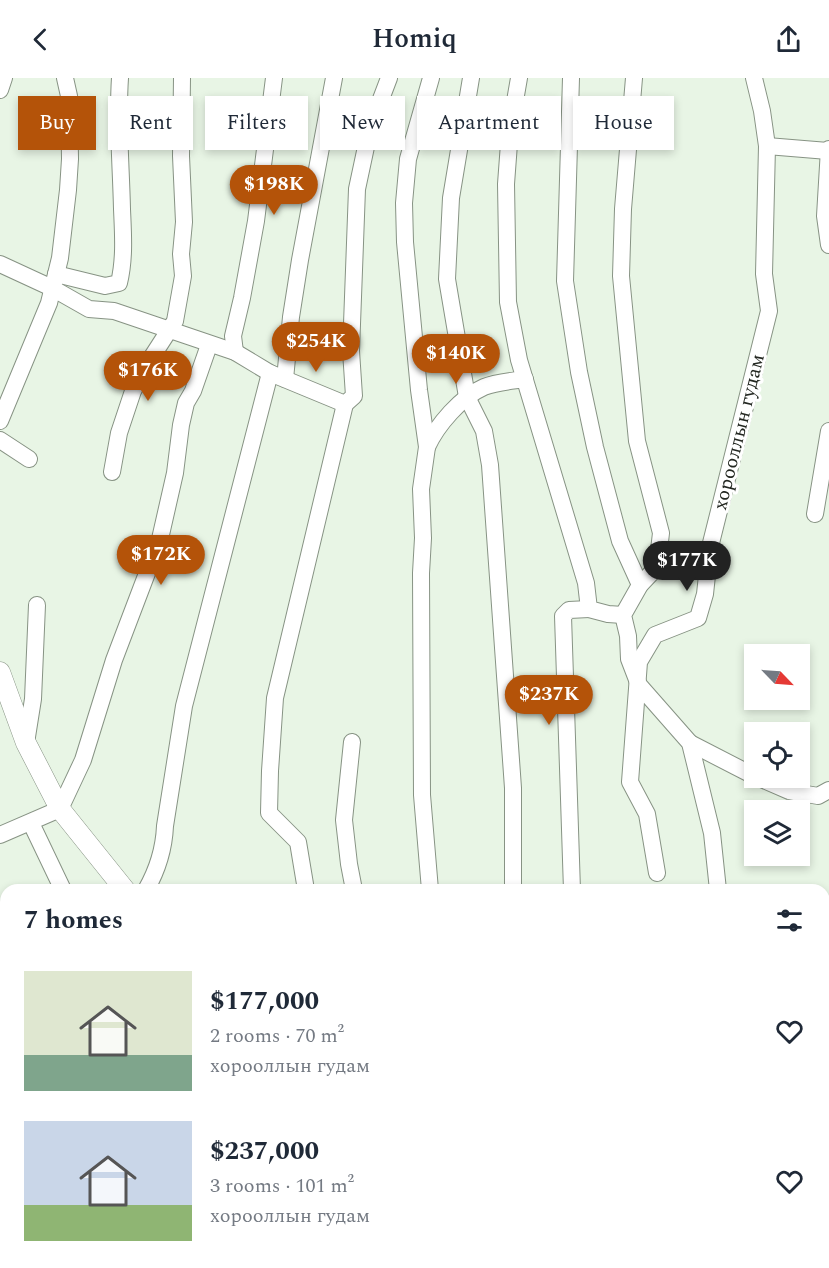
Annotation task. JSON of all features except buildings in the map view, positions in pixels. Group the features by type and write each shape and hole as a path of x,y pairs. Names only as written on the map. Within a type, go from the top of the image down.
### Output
{"main road":[{"path":"0,672 26,743 60,809 120,884"}],"street":[{"path":"0,90 4,78"},
{"path":"0,421 49,303 60,258 68,190 70,116 65,78"},
{"path":"0,264 54,281 105,286 119,283 123,230 120,78"},
{"path":"112,472 119,433 133,391 175,321 183,276 181,254 184,222 181,156 182,78"},
{"path":"235,352 233,336 256,221 274,78"},
{"path":"285,379 291,317 300,260 334,78"},
{"path":"305,884 298,842 269,813 274,709 345,404 354,396 351,351 357,189 370,128 389,78"},
{"path":"429,884 422,795 421,573 423,538 421,489 427,447 417,367 404,203 408,159 431,78"},
{"path":"471,78 451,198 447,279 467,398 484,431 490,465 513,788 513,884"},
{"path":"519,78 510,130 506,184 508,302 519,360 586,583 589,609"},
{"path":"571,78 565,281 579,372 595,447 620,541 640,585"},
{"path":"634,78 623,209 621,276 637,441 661,533 657,567 640,585 623,615 628,636 629,659 639,685 690,743 744,770"},
{"path":"754,78 767,146 829,150 825,216 829,244"},
{"name":"хорооллын гудам","path":"657,873 647,814 630,782 639,662 655,635 699,618 705,594 710,547 769,311 764,274 767,146"},
{"path":"54,281 89,309 114,311 235,352 270,373 345,404"},
{"path":"0,836 60,809 82,760 114,660 160,539 175,473 186,403 193,391 209,345"},
{"path":"149,884 164,844 183,706 270,373"},
{"path":"427,447 432,436 467,398 485,387 525,379"},
{"path":"815,514 825,482 829,431"},
{"path":"0,440 29,459"},
{"path":"26,743 33,699 37,604"},
{"path":"572,884 563,616 569,610 589,609 623,615"},
{"path":"352,742 344,820 353,884"},
{"path":"690,743 712,833 717,884"},
{"path":"782,788 818,796 829,790"},
{"path":"31,824 60,884"}]}
